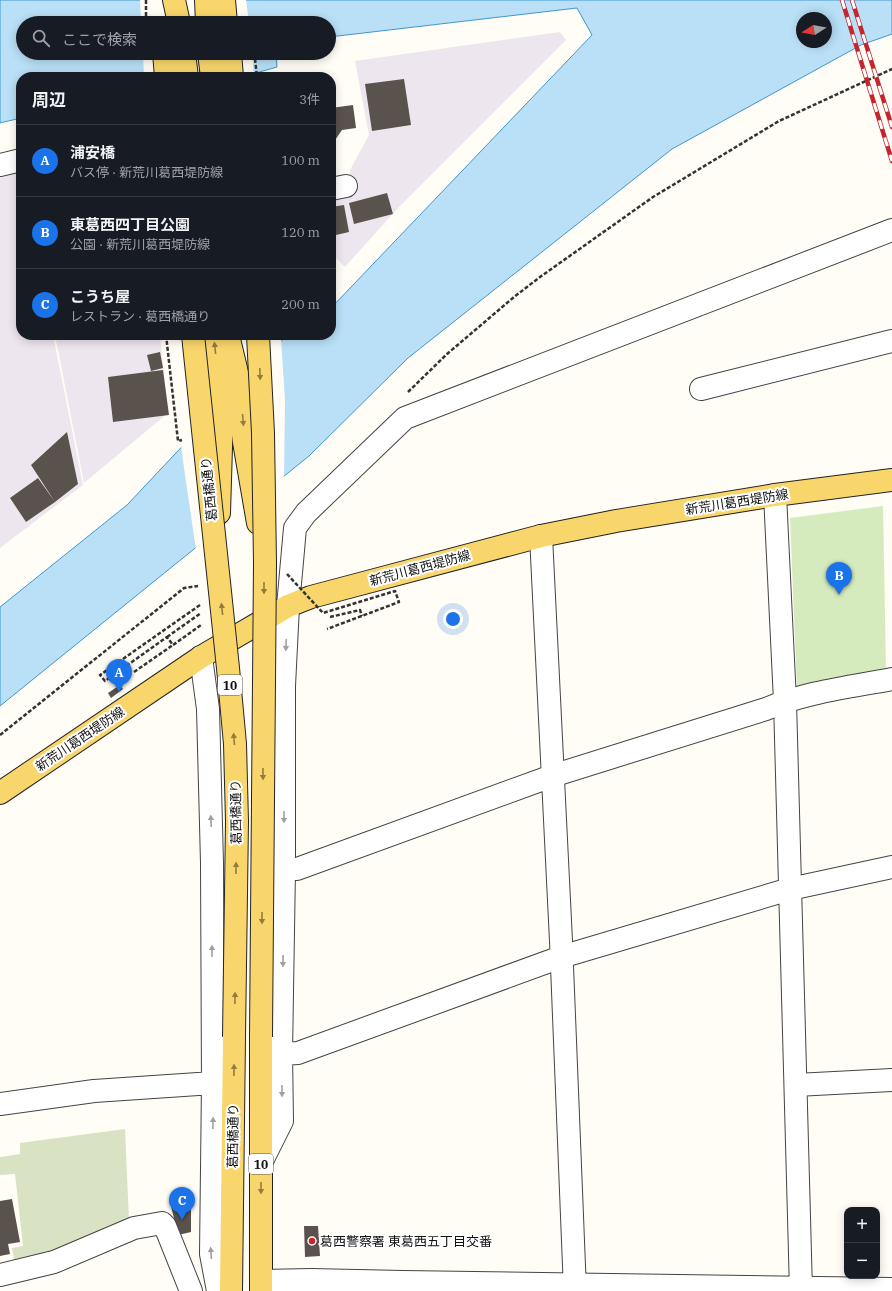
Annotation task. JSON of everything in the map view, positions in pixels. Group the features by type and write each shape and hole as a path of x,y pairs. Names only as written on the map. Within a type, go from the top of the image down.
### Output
{"main road":[{"path":"163,0 163,16"},
{"path":"174,0 177,16"},
{"path":"206,0 207,16"},
{"path":"224,0 225,16"},
{"path":"165,60 166,72"},
{"path":"185,60 186,72"},
{"path":"210,60 211,72"},
{"path":"231,60 232,72"},
{"name":"葛西橋通り","path":"194,340 235,744 237,820 230,1291"},
{"path":"215,340 222,414 217,564"},
{"path":"229,340 239,381 244,442 265,563"},
{"name":"葛西橋通り","path":"258,340 263,433 265,563 261,1037 261,1286"},
{"name":"新荒川葛西堤防線","path":"0,793 201,657 288,606 311,597 541,536 616,521 775,495 892,480"}],"street":[{"path":"0,165 16,161"},
{"path":"261,1163 282,1120 281,1054 284,869 284,686 288,606 295,528 306,512 405,418 892,230"},
{"path":"701,389 892,341"},
{"path":"775,495 784,702 801,1290"},
{"path":"541,536 575,1288"},
{"path":"201,657 208,709 212,863 213,1083 211,1254 218,1291"},
{"path":"284,869 297,869 552,776 759,712 803,696 892,679"},
{"path":"281,1054 298,1053 561,957 790,889 892,868"},
{"path":"796,1085 892,1080"},
{"path":"0,1104 94,1091 213,1083"},
{"path":"0,1275 54,1262 134,1228 162,1223 165,1226 191,1291"},
{"path":"261,1286 311,1280 403,1287 892,1290"}],"path":[{"path":"146,0 146,16"},
{"path":"255,60 256,72"},
{"path":"404,396 447,354 514,297 546,272 653,198 779,121 892,69"},
{"path":"167,340 178,441 186,440"},
{"path":"286,574 327,617 360,610 362,616"},
{"path":"0,735 184,588 199,586"},
{"path":"323,613 395,591 399,602 327,630"},
{"path":"200,604 100,675 105,681 201,613"},
{"path":"134,672 202,624"},
{"path":"167,637 173,645"}],"shaded area":[{"path":"560,32 566,40 398,208 345,267 336,258 336,199 351,196 350,170 369,135 355,61"},
{"path":"16,174 16,340 54,340 83,485 0,548 0,178"},
{"path":"56,340 161,340 168,413 84,483"}],"green space":[{"path":"883,506 886,671 797,689 790,518"},
{"path":"125,1129 129,1220 91,1237 15,1264 12,1248 23,1246 15,1174 0,1175 0,1157 20,1154 20,1143"}],"water":[{"path":"0,0 892,0 892,34 861,45 672,149 408,358 309,456 0,706 0,607 127,505 282,340 336,340 336,303 592,35 577,8 336,36 336,16 16,16 16,60 276,60 277,67 260,72 16,72 16,119 0,123"}],"pier":[{"path":"140,0 246,0 248,16 141,16"},
{"path":"143,60 253,60 254,72 144,72"},
{"path":"281,340 285,400 284,479 196,550 181,445"}],"building":[{"path":"404,79 411,125 372,131 365,84"},
{"path":"353,105 356,128 342,130 336,139 336,107"},
{"path":"387,193 393,214 354,224 349,203"},
{"path":"344,205 349,232 336,235 336,206"},
{"path":"160,352 163,368 151,371 147,355"},
{"path":"163,370 169,415 113,422 108,377"},
{"path":"67,432 78,484 55,502 31,465"},
{"path":"38,478 55,502 26,522 10,498"},
{"path":"120,685 123,689 111,698 108,693"},
{"path":"12,1199 20,1242 8,1244 10,1254 0,1256 0,1201"},
{"path":"191,1201 191,1232 178,1235 171,1206"},
{"name":"葛西警察署 東葛西五丁目交番","path":"304,1226 318,1226 320,1256 305,1257"}],"railway":[{"path":"842,0 892,161"},
{"path":"852,0 892,127"}],"place":[{"name":"東葛西四丁目公園","path":"839,595"},
{"name":"浦安橋","path":"119,692"},
{"name":"こうち屋","path":"182,1220"},
{"name":"葛西警察署 東葛西五丁目交番","path":"312,1241"}]}
